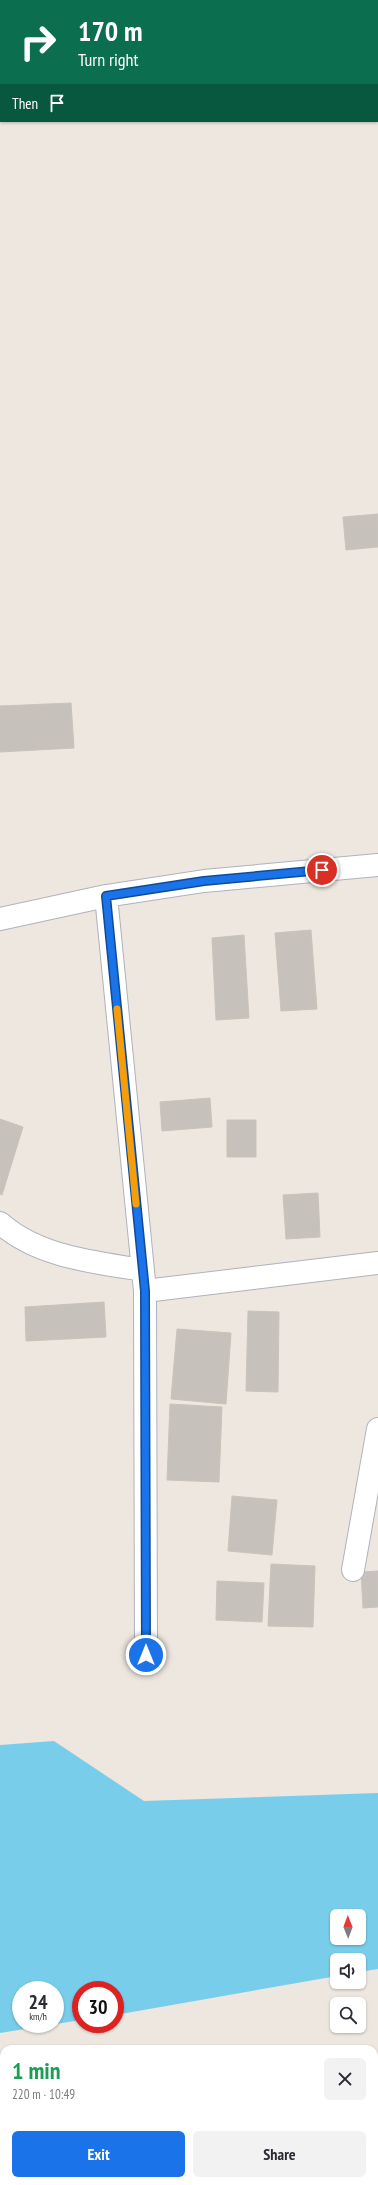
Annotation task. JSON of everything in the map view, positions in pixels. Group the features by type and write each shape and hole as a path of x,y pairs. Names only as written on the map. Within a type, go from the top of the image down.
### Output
{"street":[{"path":"0,919 106,896 204,881 378,865"},
{"path":"106,896 143,1281 146,1655"},
{"path":"0,1224 31,1245 71,1256 143,1281 378,1263"},
{"path":"353,1570 378,1429"}],"water":[{"path":"54,1741 144,1801 378,1793 378,1969 366,1971 366,1953 330,1953 330,1977 124,2013 124,1981 72,1981 72,2021 64,2023 64,1981 12,1981 12,2031 0,2033 0,1745"}],"building":[{"path":"378,514 378,547 346,550 343,517"},
{"path":"71,703 74,748 0,752 0,706"},
{"path":"311,930 317,1009 281,1011 275,933"},
{"path":"244,935 249,1018 216,1020 212,938"},
{"path":"210,1098 212,1127 162,1131 160,1102"},
{"path":"0,1119 23,1127 2,1195 0,1194"},
{"path":"227,1120 256,1120 256,1157 227,1157"},
{"path":"318,1193 320,1237 286,1239 283,1195"},
{"path":"104,1302 106,1337 26,1341 25,1307"},
{"path":"248,1311 279,1312 278,1392 246,1391"},
{"path":"177,1329 231,1333 226,1404 171,1399"},
{"path":"170,1404 222,1407 219,1482 167,1480"},
{"path":"232,1496 277,1500 272,1555 228,1551"},
{"path":"271,1564 315,1566 313,1627 268,1626"},
{"path":"378,1571 378,1607 363,1608 361,1572"},
{"path":"217,1581 264,1583 262,1622 216,1620"}],"slow traffic":[{"path":"117,1009 136,1204"}],"route":[{"path":"146,1655 145,1291 106,896 204,881 322,870"}]}
